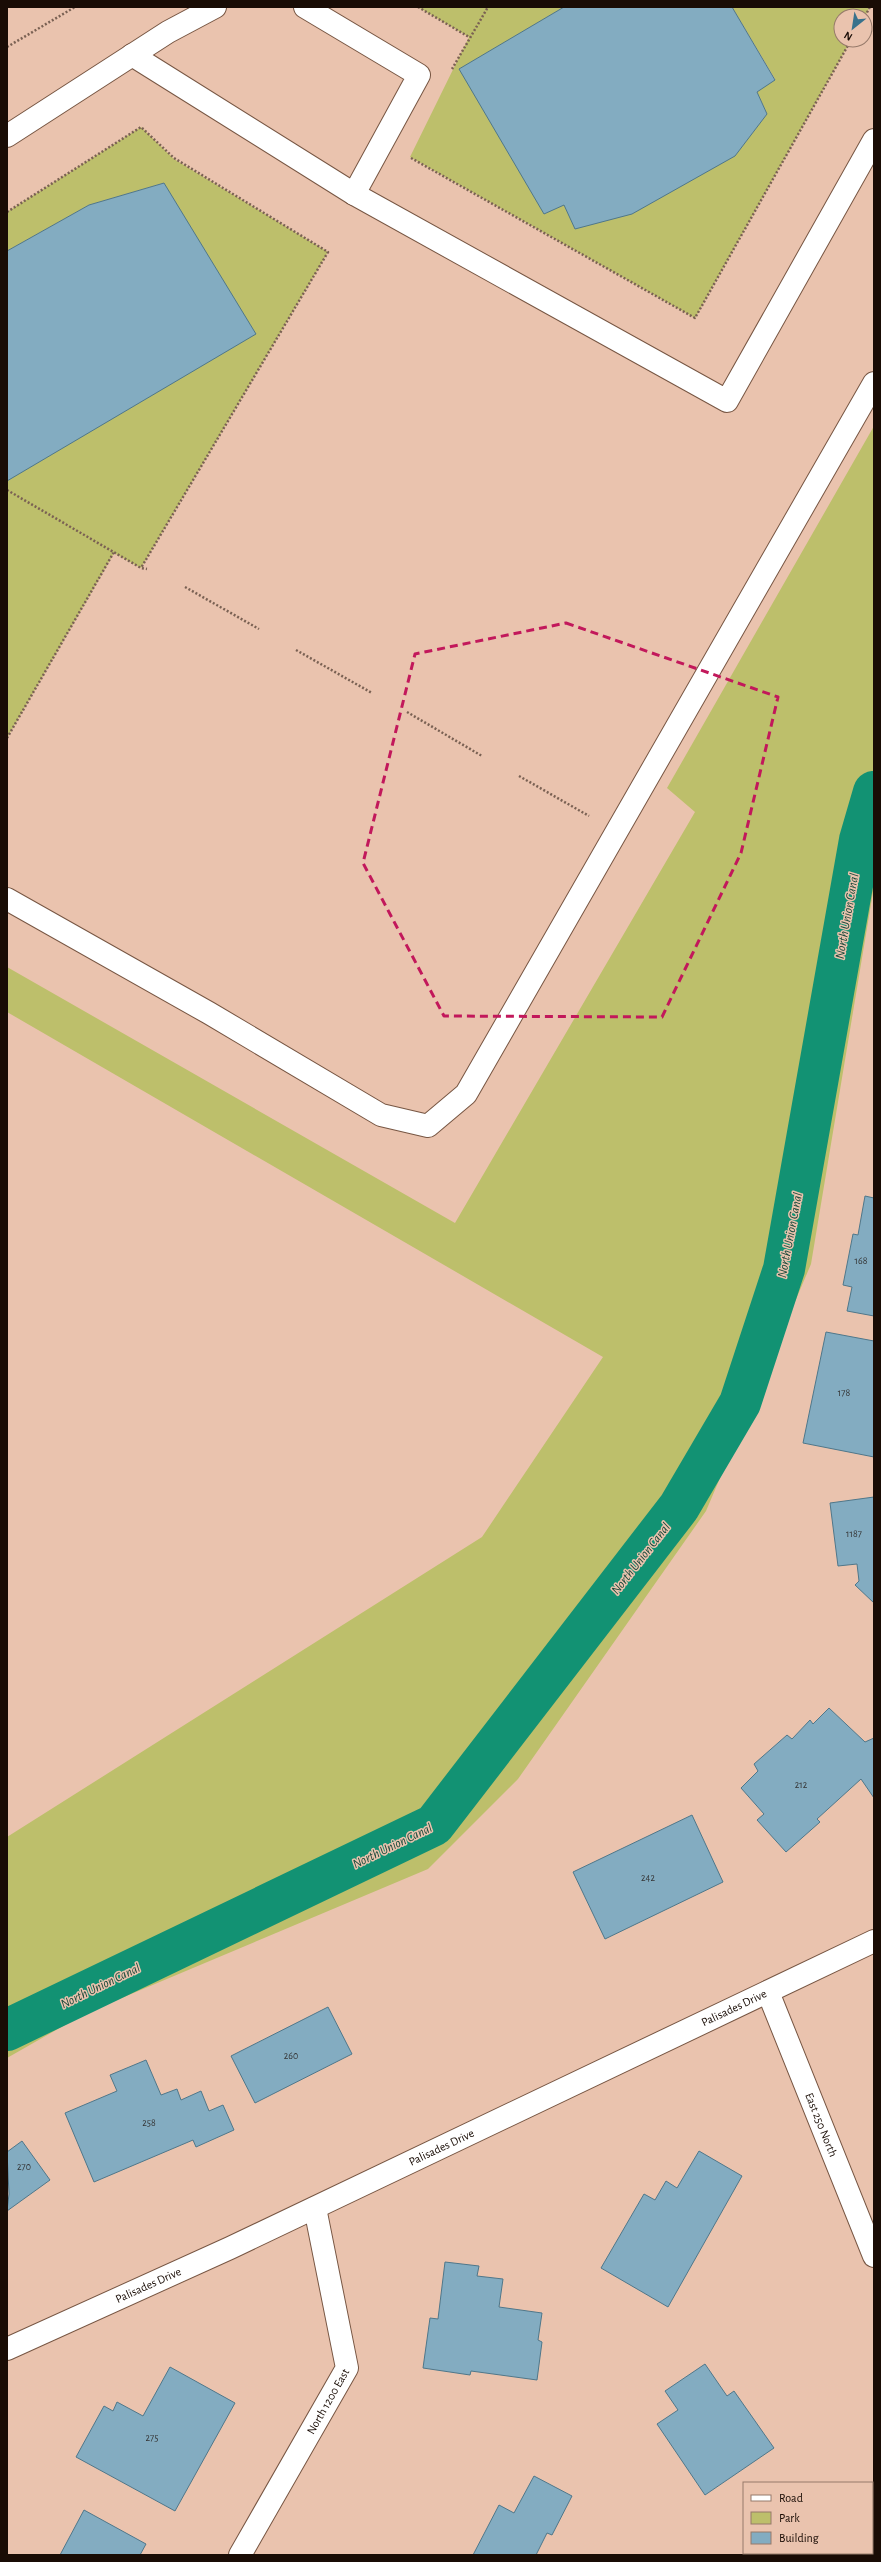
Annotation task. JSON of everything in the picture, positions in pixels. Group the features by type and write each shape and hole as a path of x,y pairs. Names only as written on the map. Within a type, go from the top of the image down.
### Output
{"street":[{"path":"7,136 168,32 216,7"},
{"path":"305,7 419,75 354,194"},
{"path":"132,55 354,194 727,401 874,140"},
{"path":"7,898 209,1013 381,1115 428,1126 466,1094 874,383"},
{"name":"Palisades Drive","path":"7,2349 314,2208 874,1941"},
{"name":"East 250 North","path":"768,1992 874,2256"},
{"name":"North 1200 East","path":"240,2555 347,2368 314,2208"}],"path":[{"path":"7,47 75,7"},
{"path":"418,7 469,37"},
{"path":"449,73 488,7"},
{"path":"406,155 695,318 847,48"},
{"path":"7,212 141,127 174,158 328,252 141,568"},
{"path":"7,490 141,568 147,569"},
{"path":"7,738 114,552"},
{"path":"185,587 259,629"},
{"path":"296,650 372,693"},
{"path":"407,712 482,756"},
{"path":"519,776 594,819"}],"highlighted area":[{"path":"566,623 778,697 741,853 662,1017 444,1016 363,863 415,654"}],"green space":[{"path":"418,7 564,7 460,69 564,205 734,156 767,114 757,92 775,79 732,7 870,7 833,8 833,48 847,48 695,318 410,157 469,37"},
{"path":"141,127 174,159 328,252 141,568 114,553 7,738 7,481 164,183 89,205 7,251 7,212"},
{"path":"874,426 874,886 811,1264 706,1511 518,1779 428,1869 86,2013 7,2058 7,1837 482,1537 603,1357 7,1012 7,967 455,1223 695,812 667,788"}],"building":[{"path":"564,7 732,7 775,80 757,92 767,114 735,156 632,214 575,229 564,205 544,214 459,69"},
{"path":"164,183 256,334 7,481 7,251 89,205"},
{"path":"865,1196 874,1198 874,1316 847,1311 852,1287 843,1285 853,1234 858,1235"},
{"path":"826,1332 874,1341 874,1457 803,1443"},
{"path":"874,1497 874,1603 855,1585 859,1581 857,1564 838,1566 830,1503"},
{"path":"829,1708 865,1742 874,1738 874,1798 861,1779 817,1819 820,1822 786,1852 757,1820 764,1814 741,1788 758,1771 754,1764 787,1735 792,1739 810,1720 813,1724"},
{"path":"692,1815 723,1882 605,1939 573,1872"},
{"path":"328,2007 352,2054 255,2103 231,2056"},
{"path":"146,2060 161,2095 177,2089 181,2100 201,2091 209,2111 223,2105 234,2130 196,2147 193,2140 94,2182 65,2113 117,2091 110,2075"},
{"path":"22,2141 50,2180 7,2211 9,2194 7,2152"},
{"path":"699,2151 742,2176 668,2307 601,2268 644,2194 655,2200 666,2181 677,2188"},
{"path":"445,2262 479,2266 477,2276 503,2279 499,2307 542,2313 538,2340 542,2342 537,2380 471,2371 470,2375 423,2368 430,2318 438,2319"},
{"path":"705,2364 727,2396 734,2391 774,2448 705,2495 657,2424 678,2410 665,2391"},
{"path":"170,2367 235,2403 175,2511 76,2457 104,2406 113,2411 117,2402 143,2416"},
{"path":"534,2476 572,2496 552,2535 547,2533 536,2555 473,2555 499,2505 514,2513"},
{"path":"84,2510 146,2544 140,2555 60,2555"},
{"path":"874,2510 874,2555 776,2555 873,2554"}],"waterway":[{"name":"North Union Canal","path":"7,2030 434,1825 679,1507 740,1403 784,1269 860,840 874,792"}]}
